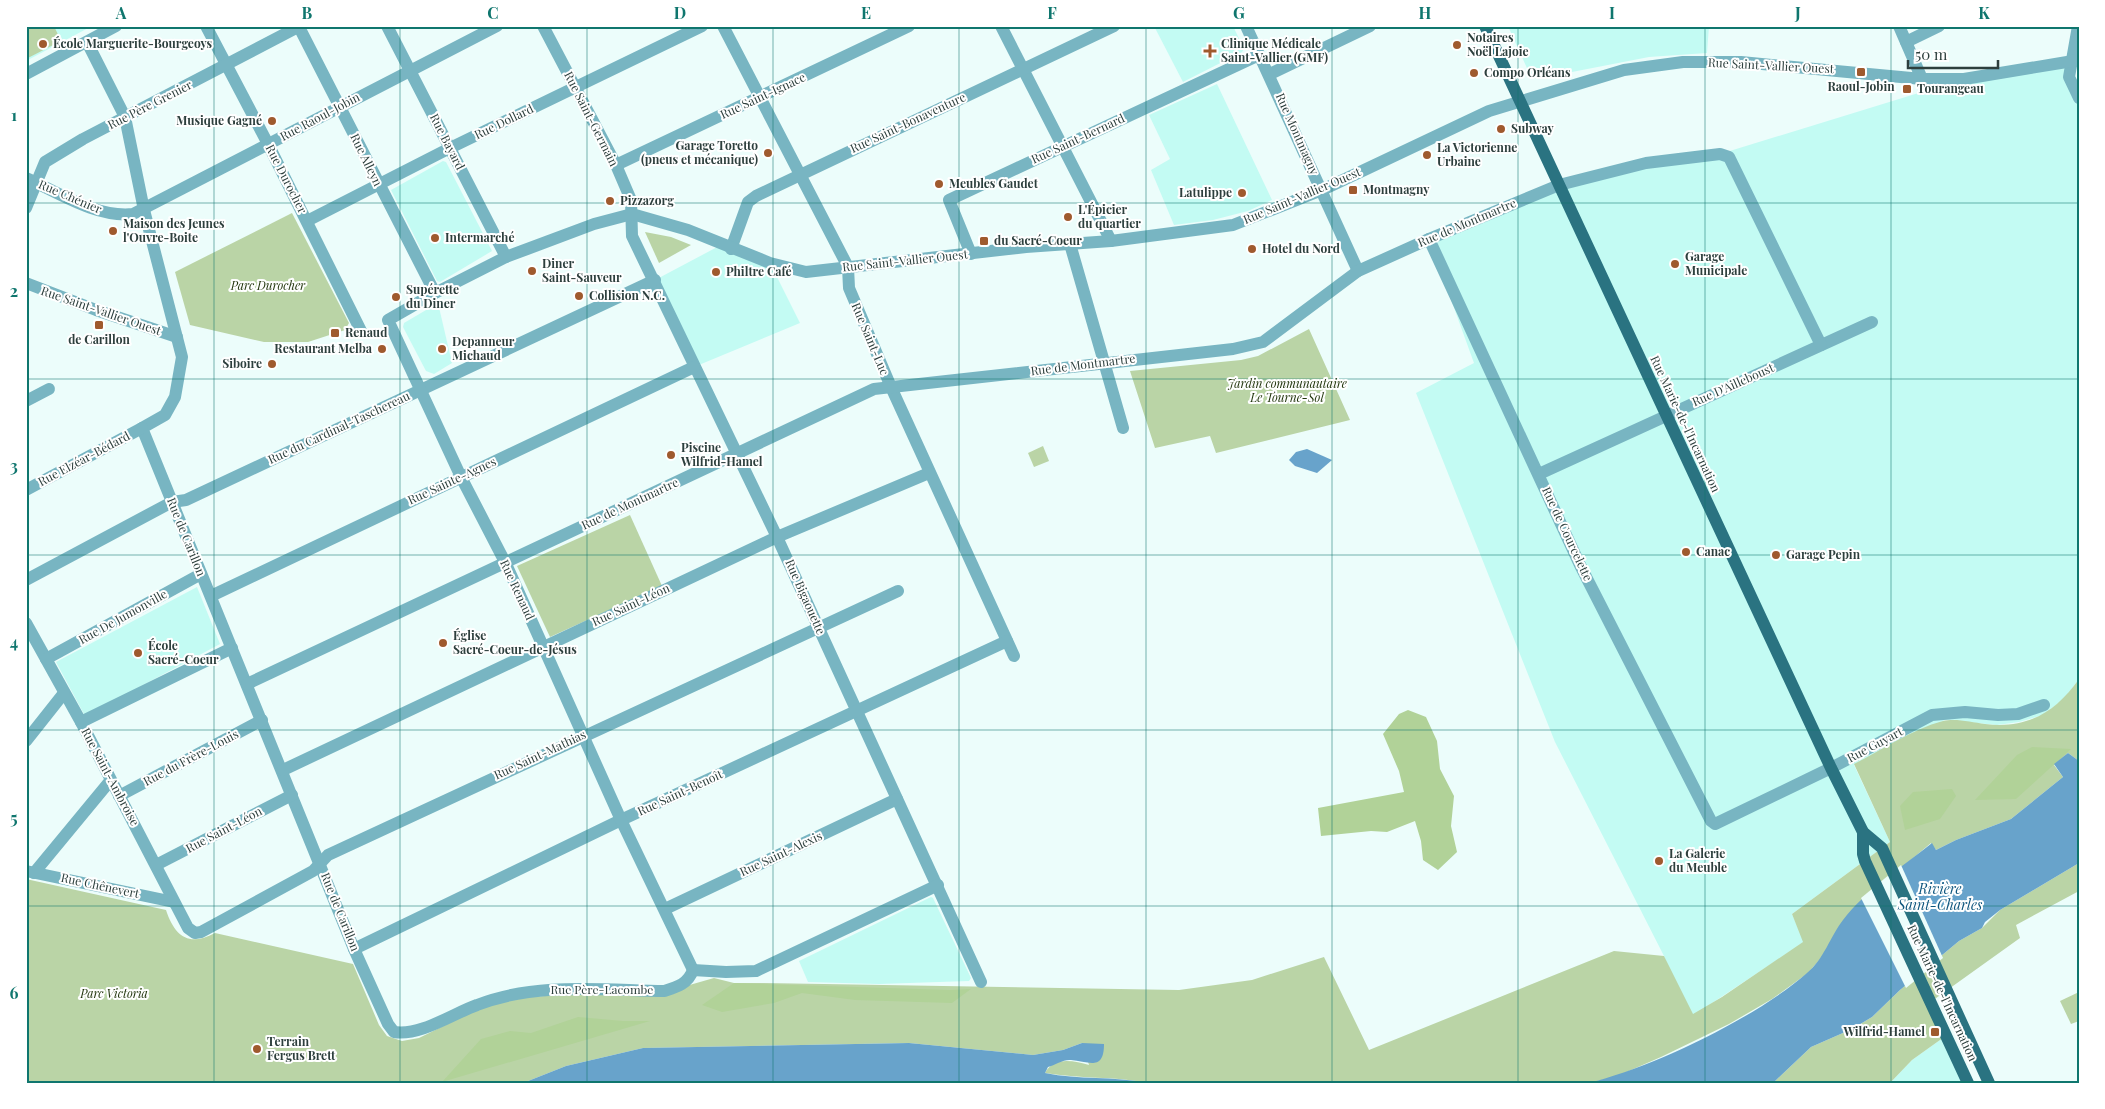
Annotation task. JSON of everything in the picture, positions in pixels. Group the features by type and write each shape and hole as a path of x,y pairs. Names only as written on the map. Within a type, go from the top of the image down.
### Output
{"main road":[{"name":"Rue Marie-de-l'Incarnation","path":"1485,26 1831,768 1863,832 1882,848 1989,1083"},
{"name":"Rue Marie-de-l'Incarnation","path":"1863,832 1862,854 1968,1083"}],"street":[{"path":"26,74 116,26"},
{"name":"Rue Durocher","path":"206,26 268,144 362,333"},
{"name":"Rue Bayard","path":"387,26 506,258"},
{"name":"Rue Raoul-Jobin","path":"144,210 409,70 497,26"},
{"name":"Rue Saint-Germain","path":"543,26 616,166 631,200 632,214"},
{"name":"Rue Dollard","path":"307,221 450,148 702,26"},
{"name":"Rue Saint-Luc","path":"722,26 848,268 849,288 891,387 1014,656"},
{"name":"Rue Saint-Ignace","path":"616,166 909,26"},
{"path":"1001,26 1111,241"},
{"name":"Rue Saint-Bonaventure","path":"731,249 748,202 756,196 1114,26"},
{"name":"Rue Montmagny","path":"1246,26 1270,74 1358,271"},
{"path":"1270,74 1370,26"},
{"path":"1899,26 1922,79"},
{"path":"1906,42 1939,26"},
{"path":"2078,26 2076,61 2069,76 2079,98"},
{"name":"Rue Père Grenier","path":"26,208 32,181 45,162 125,117 299,27"},
{"name":"Rue Alleyn","path":"299,27 435,293"},
{"path":"87,42 125,117 144,210 182,357 175,397 165,415 142,428"},
{"name":"Rue Saint-Bernard","path":"971,254 950,200 1259,55"},
{"name":"Rue Saint-Vallier Ouest","path":"632,214 688,230 731,249 770,263 806,272 1111,241 1233,225 1322,190 1489,111 1624,70 1684,62 1731,62 1787,65 1922,79 1964,79 2076,61"},
{"name":"Rue de Montmartre","path":"247,684 874,390 891,387 912,387 1105,362 1233,349 1263,342 1358,271 1428,239 1559,186 1646,163 1720,154 1728,157 1821,345"},
{"name":"Rue Chénier","path":"32,181 112,215 133,214 144,210"},
{"path":"435,293 506,258 594,224 632,214"},
{"name":"Rue Bigaouette","path":"632,214 630,225 632,236 778,537 981,982"},
{"name":"Rue de Courcelette","path":"1428,239 1580,565 1706,813 1715,824"},
{"path":"1070,244 1123,428"},
{"name":"Rue du Cardinal-Taschereau","path":"26,580 172,502 186,500 655,280"},
{"name":"Rue Saint-Vallier Ouest","path":"26,284 177,337"},
{"name":"Rue Renaud","path":"435,293 388,320 461,477 506,564 621,820 693,970"},
{"name":"Rue D'Ailleboust","path":"1539,474 1872,322"},
{"name":"Rue Sainte-Agnes","path":"211,596 694,367"},
{"path":"26,401 49,389"},
{"name":"Rue Elzéar-Bédard","path":"26,490 142,428"},
{"name":"Rue de Carillon","path":"142,428 283,770 354,949 388,1024 394,1032"},
{"name":"Rue Saint-Léon","path":"283,770 778,537 929,472"},
{"name":"Rue De Jumonville","path":"46,660 201,574"},
{"name":"Rue Saint-Mathias","path":"191,932 202,932 313,871 328,855 898,590"},
{"name":"Rue Saint-Ambroise","path":"26,623 81,722 110,781 120,796 191,932"},
{"name":"Rue Saint-Benoît","path":"354,949 621,820 1007,640"},
{"path":"81,722 232,648"},
{"path":"26,741 64,694"},
{"name":"Rue Guyart","path":"1715,824 1831,768 1950,706 2018,714 2044,705"},
{"name":"Rue du Frère-Louis","path":"120,796 262,720"},
{"path":"30,872 110,781"},
{"name":"Rue Saint-Léon","path":"156,865 292,794"},
{"name":"Rue Saint-Alexis","path":"665,909 897,799"},
{"name":"Rue Chênevert","path":"30,872 174,902"},
{"path":"693,970 726,972 756,970 938,885"},
{"name":"Rue Père-Lacombe","path":"394,1032 414,1032 478,1004 512,994 546,989 664,991 681,986 691,977 693,970"}],"shaded area":[{"name":"École Marguerite-Bourgeoys","path":"26,26 92,26 26,61"},
{"name":"Clinique Médicale Saint-Vallier (GMF)","path":"1154,26 1233,26 1244,49 1242,52 1183,82"},
{"path":"1508,26 1709,26 1707,53 1649,57 1536,79 1531,77"},
{"path":"2073,62 2079,99 2079,679 2064,699 2043,715 2019,722 1997,725 1945,720 1854,765 1890,842 1792,914 1804,942 1700,1011 1693,1015 1684,1012 1664,956 1555,742 1416,393 1474,363 1429,239 1559,185 1720,154 1964,79"},
{"path":"1217,84 1272,200 1248,211 1213,220 1174,225 1151,170 1170,159 1149,115"},
{"path":"443,161 446,162 492,251 440,282 437,281 391,190"},
{"path":"721,245 770,263 800,323 694,367 655,280"},
{"path":"438,303 452,363 434,374 426,371 403,327 404,323"},
{"name":"École Sacré-Coeur","path":"197,587 220,644 85,716 56,662"},
{"path":"931,897 971,978 969,981 879,984 808,982 799,961"},
{"path":"1947,1035 1968,1083 1890,1083 1912,1060"}],"green space":[{"name":"École Marguerite-Bourgeoys","path":"26,26 54,26 61,41 26,59"},
{"name":"Parc Durocher","path":"292,213 349,323 345,330 308,342 264,342 190,325 175,272"},
{"path":"645,232 671,237 691,245 659,263"},
{"name":"Jardin communautaire Le Tourne-Sol","path":"1309,329 1350,420 1216,453 1210,436 1155,448 1130,371 1241,360 1258,356"},
{"path":"1043,446 1049,461 1034,467 1028,453"},
{"path":"630,515 662,586 550,637 517,566"},
{"name":"Parc Victoria","path":"2079,679 2079,761 2068,753 2054,765 2063,777 2011,819 1956,840 1936,850 1931,843 1893,875 1808,973 1772,999 1729,1024 1661,1057 1615,1077 1588,1083 1147,1083 1122,1079 1045,1073 1054,1064 1059,1062 1071,1061 1089,1065 1082,1043 1063,1050 1033,1055 909,1043 643,1048 566,1066 523,1083 26,1083 26,879 166,910 174,927 184,937 190,939 198,939 215,933 353,964 379,1025 387,1036 402,1041 419,1038 482,1007 517,998 686,986 714,978 734,983 1179,990 1252,980 1324,957 1369,1050 1614,951 1664,956 1693,1014 1722,997 1803,942 1792,914 1890,842 1854,764 1909,734 1943,721 1958,720 2000,725 2027,721 2039,716 2060,701"},
{"path":"1408,710 1426,717 1437,741 1440,769 1454,796 1451,826 1457,852 1438,870 1423,860 1421,841 1415,821 1387,832 1371,831 1321,836 1318,808 1404,792 1399,771 1383,734 1399,714"},
{"path":"2032,747 2071,749 2016,799 1975,800 2017,755"},
{"path":"1952,789 1956,796 1940,819 1905,830 1900,806 1913,792"},
{"path":"2079,863 2079,891 2016,925 2020,938 1932,1001 1947,1035 1912,1060 1890,1083 1773,1083 1811,1047 1852,1029 1872,1017 1900,990 1959,941 1982,928 2000,910"},
{"path":"734,983 950,990 971,989 952,1003 855,1000 802,993 774,1003 722,1012 702,1005"},
{"path":"2079,992 2079,1021 2071,1024 2060,1001"},
{"path":"578,1017 650,1021 442,1082 481,1039 510,1031 531,1033"}],"water":[{"path":"1307,449 1332,460 1317,473 1295,466 1289,460 1296,452"},
{"name":"Rivière Saint-Charles","path":"2068,753 2079,761 2079,863 2000,910 1985,922 1982,928 1959,941 1900,990 1872,1017 1852,1029 1811,1047 1773,1083 1588,1083 1642,1066 1703,1039 1761,1007 1786,990 1813,967 1843,920 1873,889 1932,843 1936,850 1956,840 2011,819 2063,777 2054,764"},
{"path":"909,1043 1033,1055 1063,1050 1082,1043 1104,1044 1103,1053 1098,1062 1089,1063 1065,1060 1048,1067 1045,1073 1070,1077 1122,1079 1147,1083 523,1083 566,1066 643,1048"}],"pier":[{"path":"1901,865 1943,958 1906,988 1861,898"}],"place":[{"name":"École Marguerite-Bourgeoys","path":"43,44"},
{"name":"Notaires Noël Lajoie","path":"1457,45"},
{"name":"Clinique Médicale Saint-Vallier (GMF)","path":"1210,51"},
{"name":"Raoul-Jobin","path":"1861,72"},
{"name":"Compo Orléans","path":"1474,73"},
{"name":"Tourangeau","path":"1907,89"},
{"name":"Musique Gagné","path":"272,121"},
{"name":"Subway","path":"1501,129"},
{"name":"Garage Toretto (pneus et mécanique)","path":"768,153"},
{"name":"La Victorienne Urbaine","path":"1427,155"},
{"name":"Meubles Gaudet","path":"939,184"},
{"name":"Montmagny","path":"1353,190"},
{"name":"Latulippe","path":"1242,193"},
{"name":"Pizzazorg","path":"610,201"},
{"name":"L'Épicier du quartier","path":"1068,217"},
{"name":"Maison des Jeunes l'Ouvre-Boite","path":"113,231"},
{"name":"Intermarché","path":"435,238"},
{"name":"du Sacré-Coeur","path":"984,241"},
{"name":"Hotel du Nord","path":"1252,249"},
{"name":"Garage Municipale","path":"1675,264"},
{"name":"Diner Saint-Sauveur","path":"532,271"},
{"name":"Philtre Café","path":"716,272"},
{"name":"Collision N.C.","path":"579,296"},
{"name":"Supérette du Diner","path":"396,297"},
{"name":"de Carillon","path":"99,325"},
{"name":"Renaud","path":"335,333"},
{"name":"Restaurant Melba","path":"382,349"},
{"name":"Depanneur Michaud","path":"442,349"},
{"name":"Siboire","path":"272,364"},
{"name":"Piscine Wilfrid-Hamel","path":"671,455"},
{"name":"Canac","path":"1686,552"},
{"name":"Garage Pepin","path":"1776,555"},
{"name":"Église Sacré-Coeur-de-Jésus","path":"443,643"},
{"name":"École Sacré-Coeur","path":"138,653"},
{"name":"La Galerie du Meuble","path":"1659,861"},
{"name":"Wilfrid-Hamel","path":"1935,1032"},
{"name":"Terrain Fergus Brett","path":"257,1049"}]}
